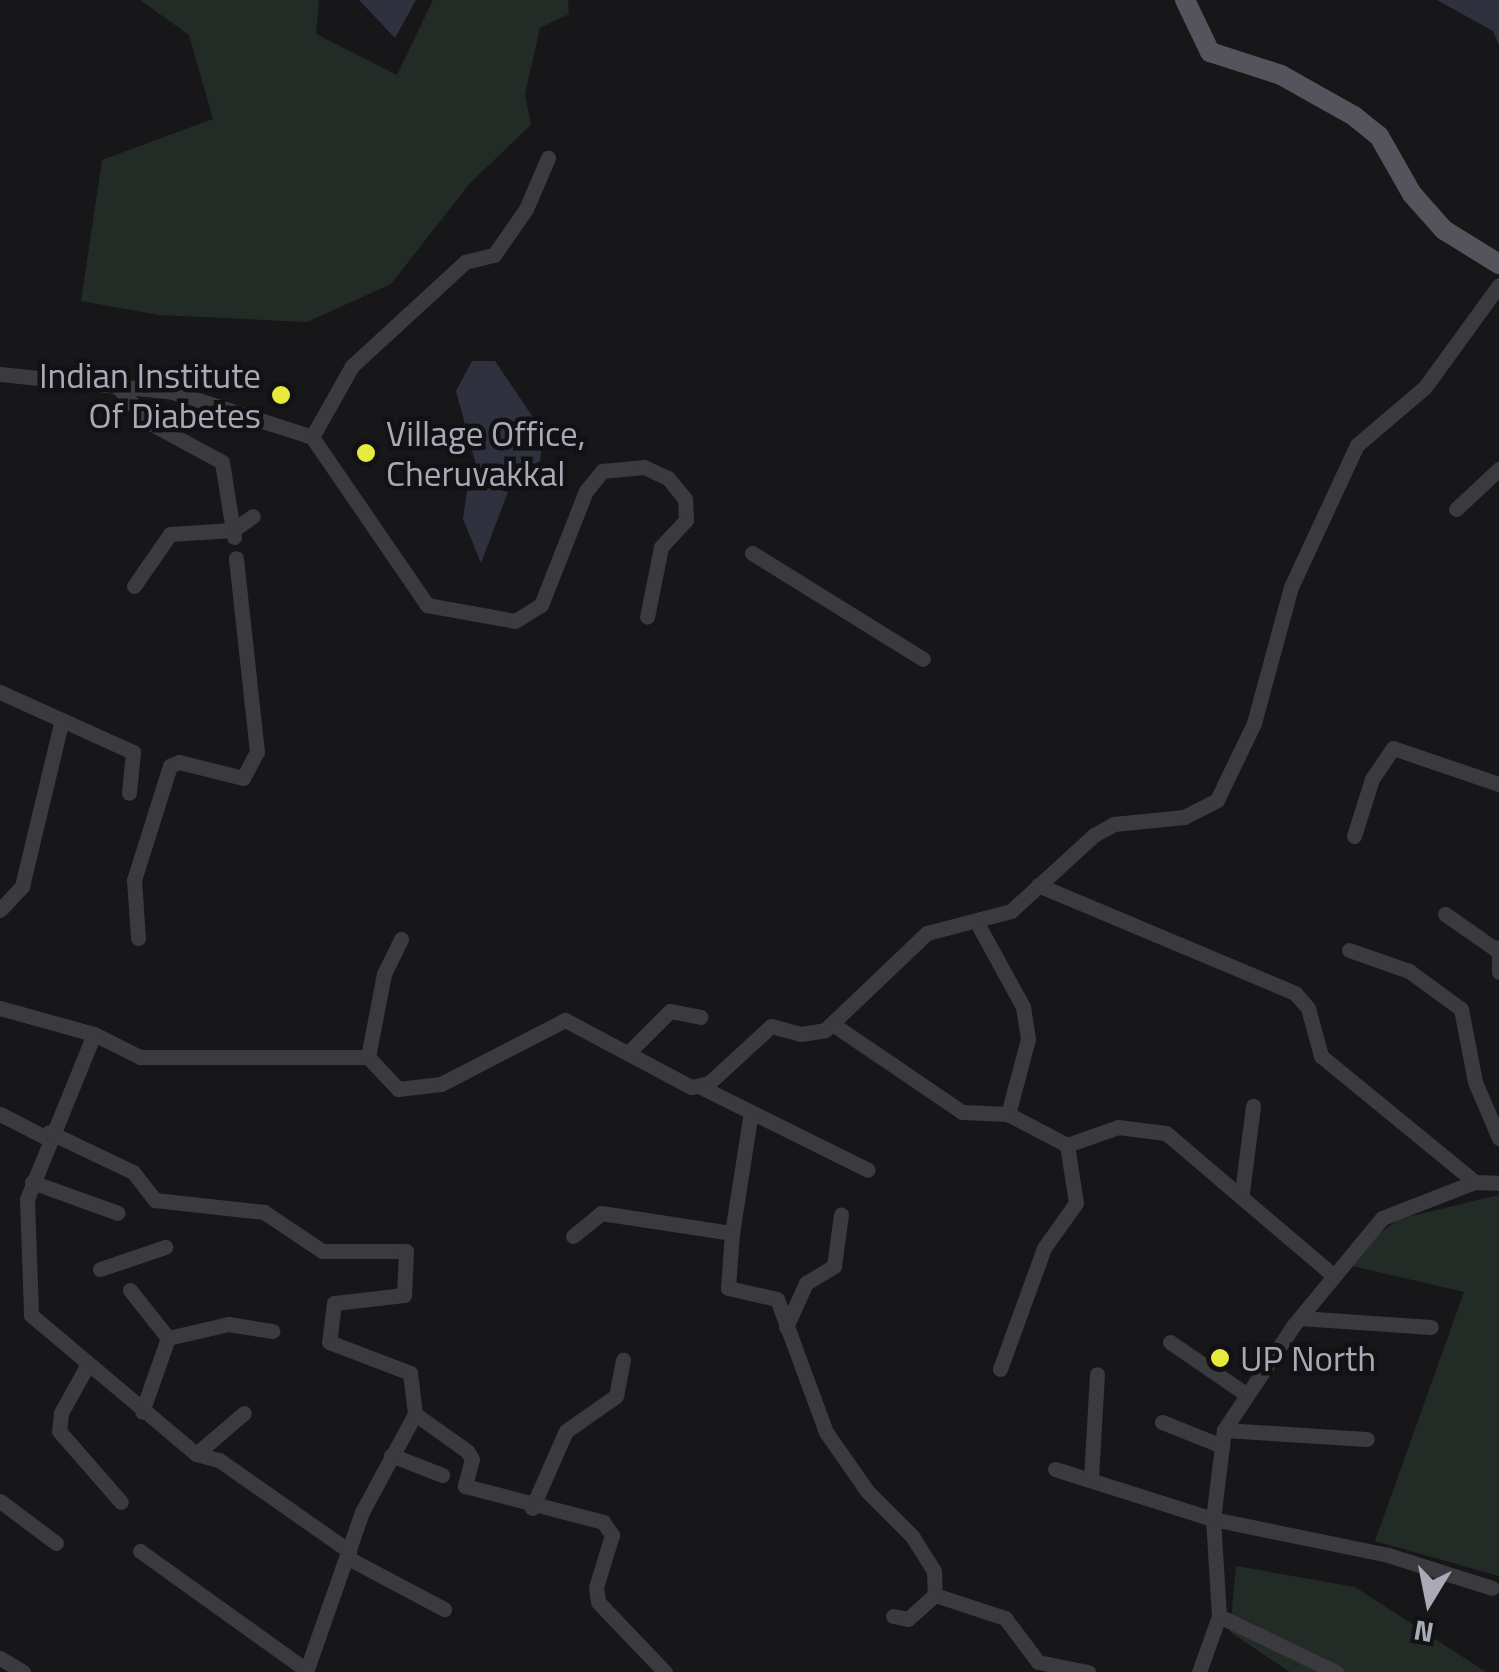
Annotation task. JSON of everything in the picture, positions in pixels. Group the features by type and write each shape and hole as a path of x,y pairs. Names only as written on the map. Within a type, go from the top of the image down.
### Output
{"main road":[{"path":"1185,0 1210,52 1281,74 1354,116 1380,136 1412,194 1444,230 1499,264"}],"street":[{"path":"312,437 352,366 464,262 494,254 526,210 548,158"},
{"path":"701,1088 771,1026 801,1034 834,1025 927,933 1011,911 1114,824 1184,817 1217,800 1254,723 1292,587 1357,445 1425,387 1499,285"},
{"path":"0,374 173,392 312,437 427,605 514,621 540,605 586,491 602,471 624,465 668,478 685,499 686,520 660,547 647,617"},
{"path":"118,387 148,422 222,462 233,534"},
{"path":"1456,509 1499,469"},
{"path":"134,586 170,534 233,534 253,516"},
{"path":"752,553 922,659"},
{"path":"138,938 134,880 170,766 179,762 243,778 257,752 236,558"},
{"path":"0,692 133,752 129,793"},
{"path":"0,910 22,886 62,720"},
{"path":"1354,836 1372,779 1393,748 1499,784"},
{"path":"1038,885 1295,993 1308,1008 1321,1056 1475,1182"},
{"path":"1446,914 1499,949 1499,972"},
{"path":"976,921 1023,1007 1028,1040 1008,1114"},
{"path":"368,1057 384,974 401,939"},
{"path":"1350,950 1410,971 1460,1009 1475,1082 1499,1138"},
{"path":"0,1008 94,1034 140,1057 368,1057 398,1088 429,1087 565,1020 868,1170"},
{"path":"629,1052 670,1011 700,1017"},
{"path":"834,1025 962,1112 1008,1114 1066,1145 1118,1127 1150,1128 1242,1192 1334,1276"},
{"path":"94,1034 48,1135 27,1199 31,1315 196,1454 219,1460 348,1554 444,1610"},
{"path":"1242,1192 1254,1106"},
{"path":"751,1112 732,1233 728,1288 772,1294 826,1432 867,1491 912,1536 934,1571 935,1595"},
{"path":"0,1114 133,1172 155,1200 264,1212 322,1251 406,1250 404,1295 334,1303 330,1342 410,1373 415,1414 391,1455 348,1554 306,1671 140,1551"},
{"path":"1000,1369 1044,1248 1076,1202 1066,1145"},
{"path":"32,1182 118,1213"},
{"path":"1199,1672 1219,1616 1213,1519 1223,1438 1248,1395 1300,1318 1382,1218 1475,1182 1499,1183"},
{"path":"573,1236 601,1213 732,1233"},
{"path":"786,1328 806,1283 834,1266 841,1214"},
{"path":"100,1269 165,1247"},
{"path":"130,1290 168,1338"},
{"path":"1300,1318 1431,1328"},
{"path":"168,1338 228,1324 272,1331"},
{"path":"142,1412 168,1338"},
{"path":"1170,1342 1248,1395"},
{"path":"532,1508 566,1431 616,1396 623,1360"},
{"path":"87,1366 61,1413 60,1431 121,1502"},
{"path":"1091,1478 1097,1374"},
{"path":"196,1454 244,1413"},
{"path":"415,1414 467,1451 472,1459 464,1486 532,1508 603,1522 608,1528 598,1602 665,1672"},
{"path":"1162,1422 1223,1438 1367,1439"},
{"path":"391,1455 442,1475"},
{"path":"1055,1469 1213,1519 1388,1555 1492,1588"},
{"path":"0,1501 56,1543"},
{"path":"893,1616 908,1618 935,1595"},
{"path":"935,1595 1006,1618 1038,1662 1088,1672"},
{"path":"1219,1616 1336,1672"},
{"path":"0,1658 24,1672"}],"shaded area":[{"path":"140,0 319,0 316,34 397,75 433,0 568,0 569,14 540,28 525,94 531,125 470,183 391,284 307,322 159,315 81,301 102,160 213,119 189,35"},
{"path":"1499,1195 1499,1576 1375,1541 1464,1292 1352,1266 1368,1242 1399,1219"},
{"path":"1236,1566 1355,1587 1486,1672 1290,1672 1230,1632"}],"water":[{"path":"359,0 416,0 395,38"},
{"path":"1437,0 1499,0 1499,45 1493,31"},
{"path":"472,361 495,361 543,432 540,461 497,485 476,465 456,391"},
{"path":"468,483 508,492 481,563 463,519"}],"place":[{"name":"Indian Institute Of Diabetes","path":"281,395"},
{"name":"Village Office, Cheruvakkal","path":"366,453"},
{"name":"UP North","path":"1220,1358"}]}
